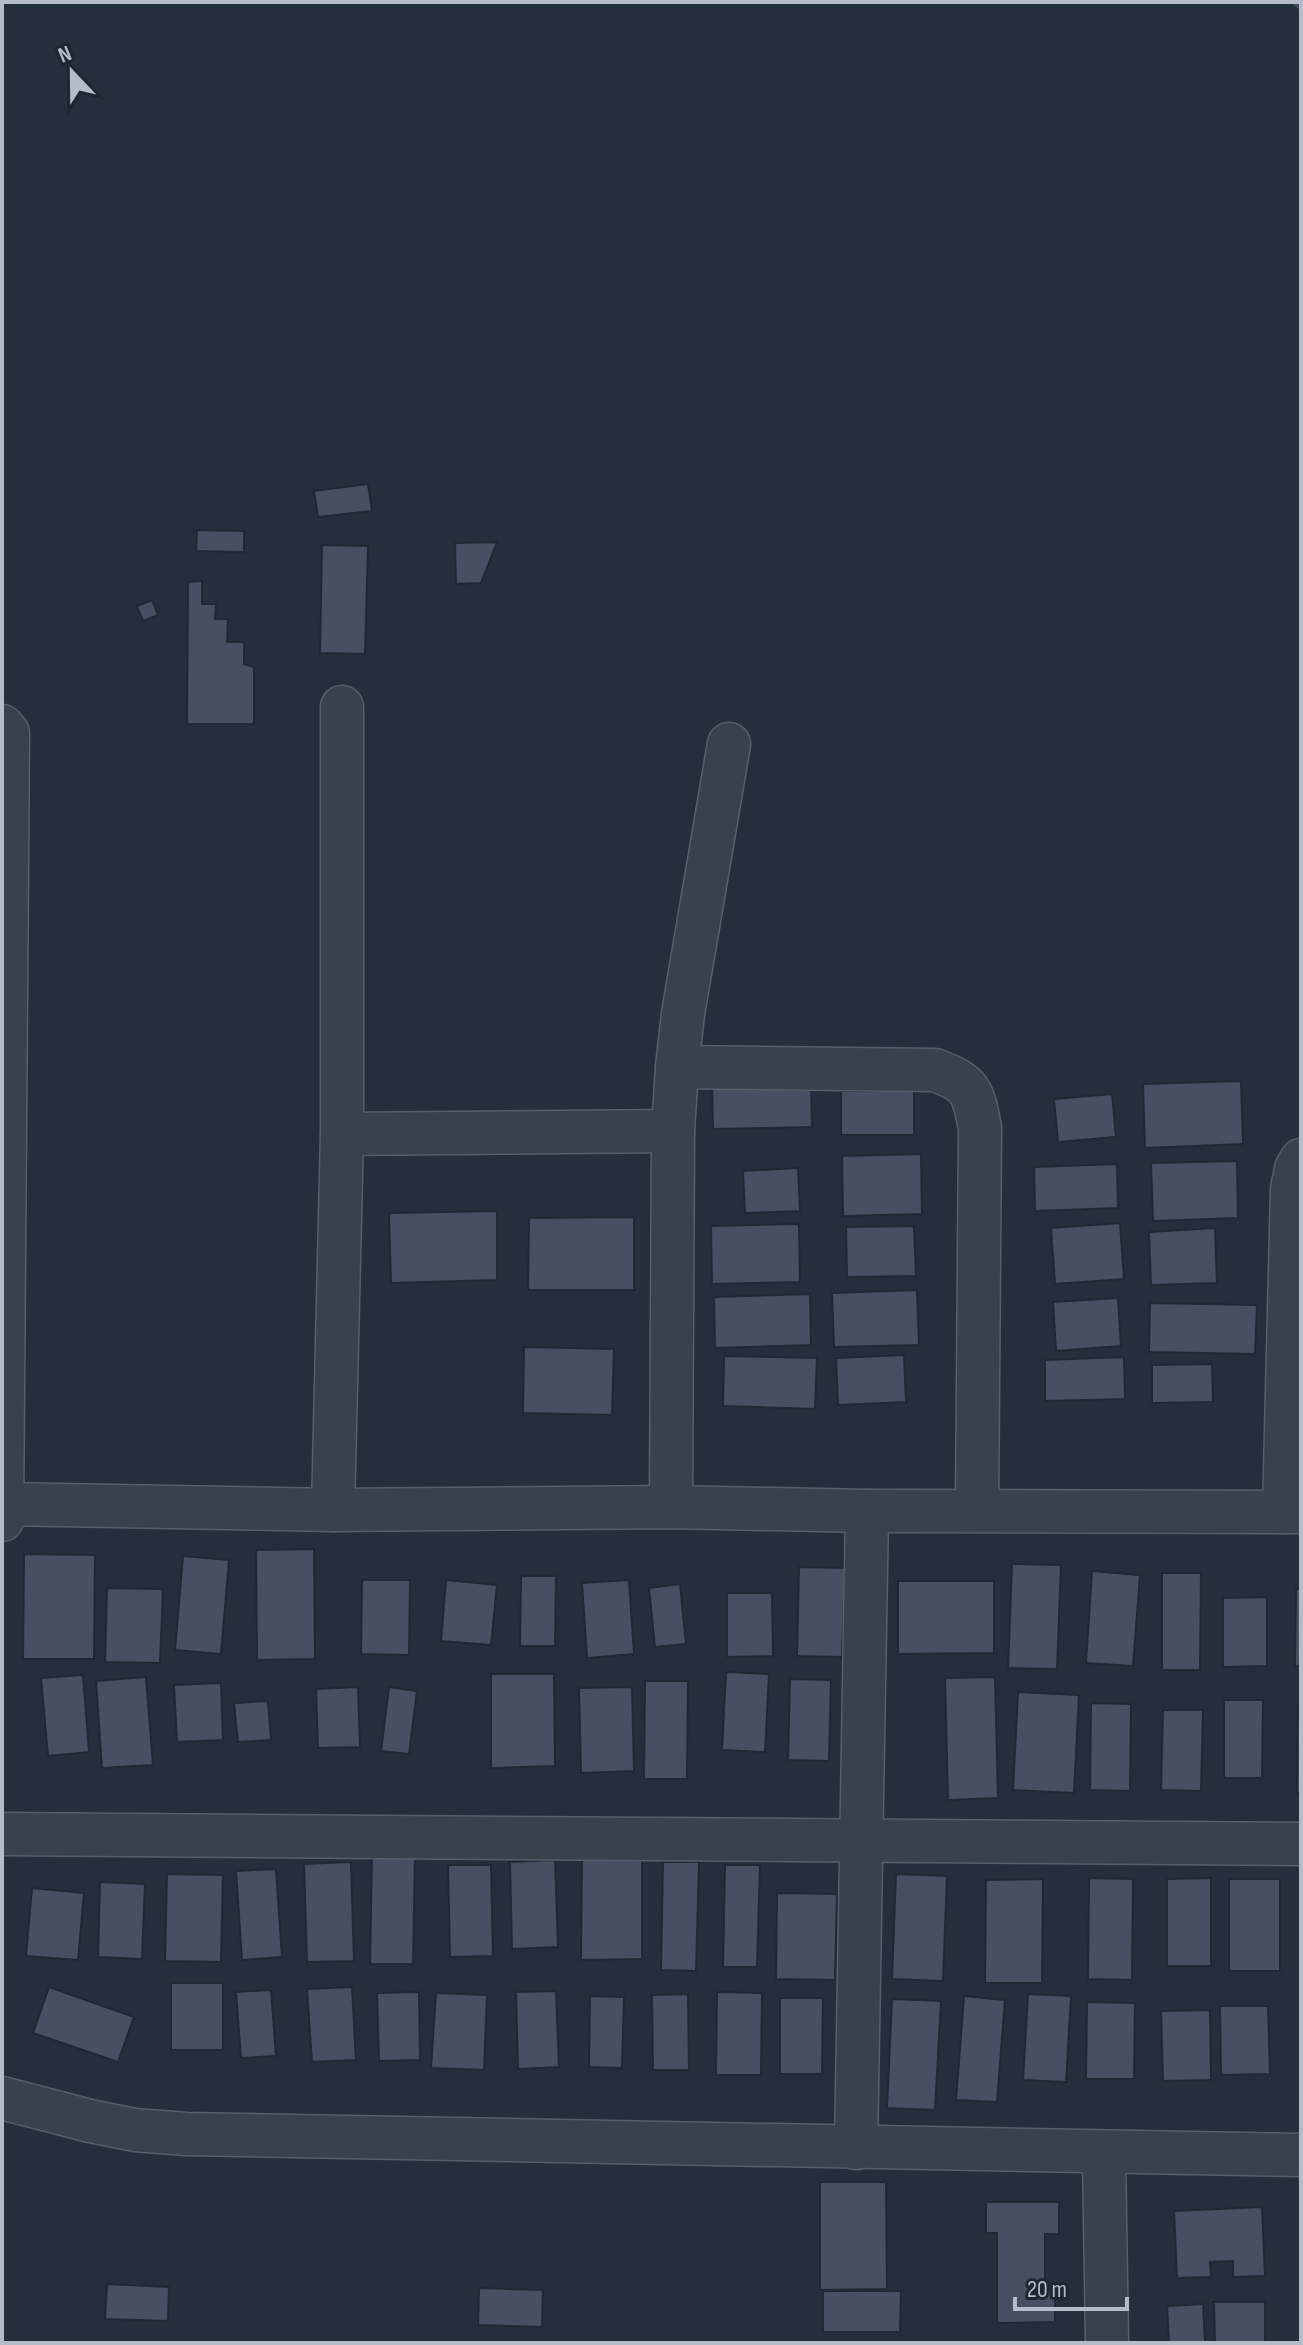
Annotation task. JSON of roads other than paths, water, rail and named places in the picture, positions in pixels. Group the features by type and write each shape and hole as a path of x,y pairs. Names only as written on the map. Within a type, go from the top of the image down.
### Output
{"street":[{"path":"333,1510 342,1134 342,707"},
{"path":"2,726 8,733 2,1520"},
{"path":"671,1507 673,1131 677,1067 683,1014 729,744"},
{"path":"677,1067 935,1070 959,1079 975,1099 980,1128 977,1510"},
{"path":"342,1134 673,1131"},
{"path":"2,1504 333,1510 671,1507 867,1511 1293,1512 1292,1189 1301,1160"},
{"path":"856,2148 867,1511"},
{"path":"2,1834 1301,1844"},
{"path":"2,2098 135,2130 186,2134 1301,2155"},
{"path":"1104,2153 1107,2343"}]}
